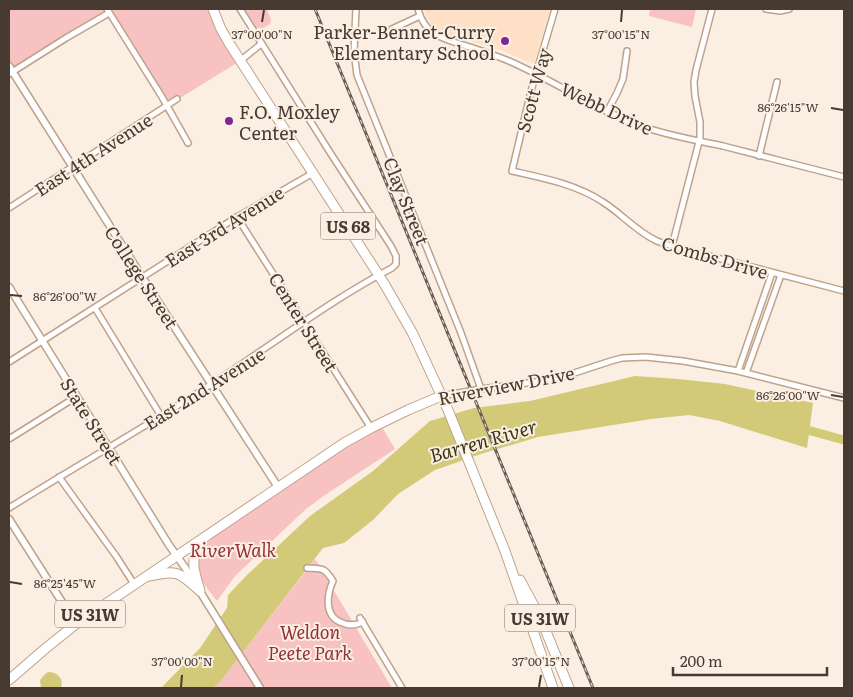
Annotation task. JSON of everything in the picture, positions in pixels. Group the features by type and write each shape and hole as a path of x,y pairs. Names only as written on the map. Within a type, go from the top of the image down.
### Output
{"main road":[{"name":"US 68","path":"213,9 221,29 240,60 398,305 441,396"},
{"name":"US 31W","path":"441,396 505,551 553,688"},
{"name":"Riverview Drive","path":"176,556 322,457 371,428 441,396"},
{"path":"201,594 193,566 194,559 196,551 213,531"},
{"name":"US 31W","path":"505,551 541,620 569,688"},
{"name":"US 31W","path":"9,680 76,624 176,556"},
{"path":"144,578 173,572 184,576 201,594"}],"street":[{"path":"240,9 261,44 240,60"},
{"name":"Clay Street","path":"356,9 354,52 357,75 481,389"},
{"name":"Webb Drive","path":"418,9 427,27 440,37 503,58 607,112 643,127 844,177"},
{"name":"Scott Way","path":"512,171 536,74 555,9"},
{"path":"672,246 699,141 700,122 694,82 712,9"},
{"path":"766,9 780,11 789,9"},
{"path":"10,71 108,11 188,143"},
{"path":"392,28 420,16"},
{"name":"East 2nd Avenue","path":"9,508 161,416 396,264 396,256 391,246 261,44"},
{"path":"607,112 623,79 627,51"},
{"name":"College Street","path":"10,71 278,487"},
{"path":"758,156 777,82"},
{"name":"East 4th Avenue","path":"9,208 177,100"},
{"name":"Combs Drive","path":"512,171 561,183 597,198 652,238 672,246 844,291"},
{"name":"East 3rd Avenue","path":"9,362 237,216 313,173"},
{"name":"Center Street","path":"237,216 371,428"},
{"path":"738,371 772,273"},
{"path":"746,373 781,275"},
{"name":"State Street","path":"9,287 76,397 260,688"},
{"path":"95,308 161,416"},
{"name":"Riverview Drive","path":"441,396 548,380 611,361 634,357 658,358 738,371 844,398"},
{"path":"9,439 76,397"},
{"path":"60,477 134,584"},
{"path":"9,519 76,624"},
{"path":"307,568 326,570 334,581 329,590 329,612 335,620 346,625 358,625 362,620 402,688"}],"shaded area":[{"name":"Parker-Bennet-Curry Elementary School","path":"424,9 550,9 534,64 498,49 442,33 427,18"}],"green space":[{"path":"9,9 214,9 240,61 167,106 110,13 13,72 9,66"},
{"path":"244,9 267,9 271,20 270,24 263,28 257,28"},
{"path":"650,9 696,9 692,27 649,16"},
{"name":"RiverWalk","path":"382,427 395,449 306,509 235,576 217,601 198,573 196,561 198,552 219,532 325,460"},
{"name":"Weldon Peete Park","path":"315,559 392,688 213,688 220,682"}],"water":[{"path":"635,376 725,384 813,403 807,448 720,421 689,415 651,419 538,437 435,470 398,494 373,520 344,543 323,548 220,682 213,688 161,688 200,648 227,608 228,595 247,575 310,516 373,471 430,421 474,408 530,401"},
{"path":"48,672 55,673 61,679 61,688 41,688 40,680"}],"waterway":[{"name":"Barren River","path":"800,428 844,440"}],"railway":[{"path":"315,9 593,688"}],"place":[{"name":"Parker-Bennet-Curry Elementary School","path":"505,41"},
{"name":"F.O. Moxley Center","path":"229,121"}]}
